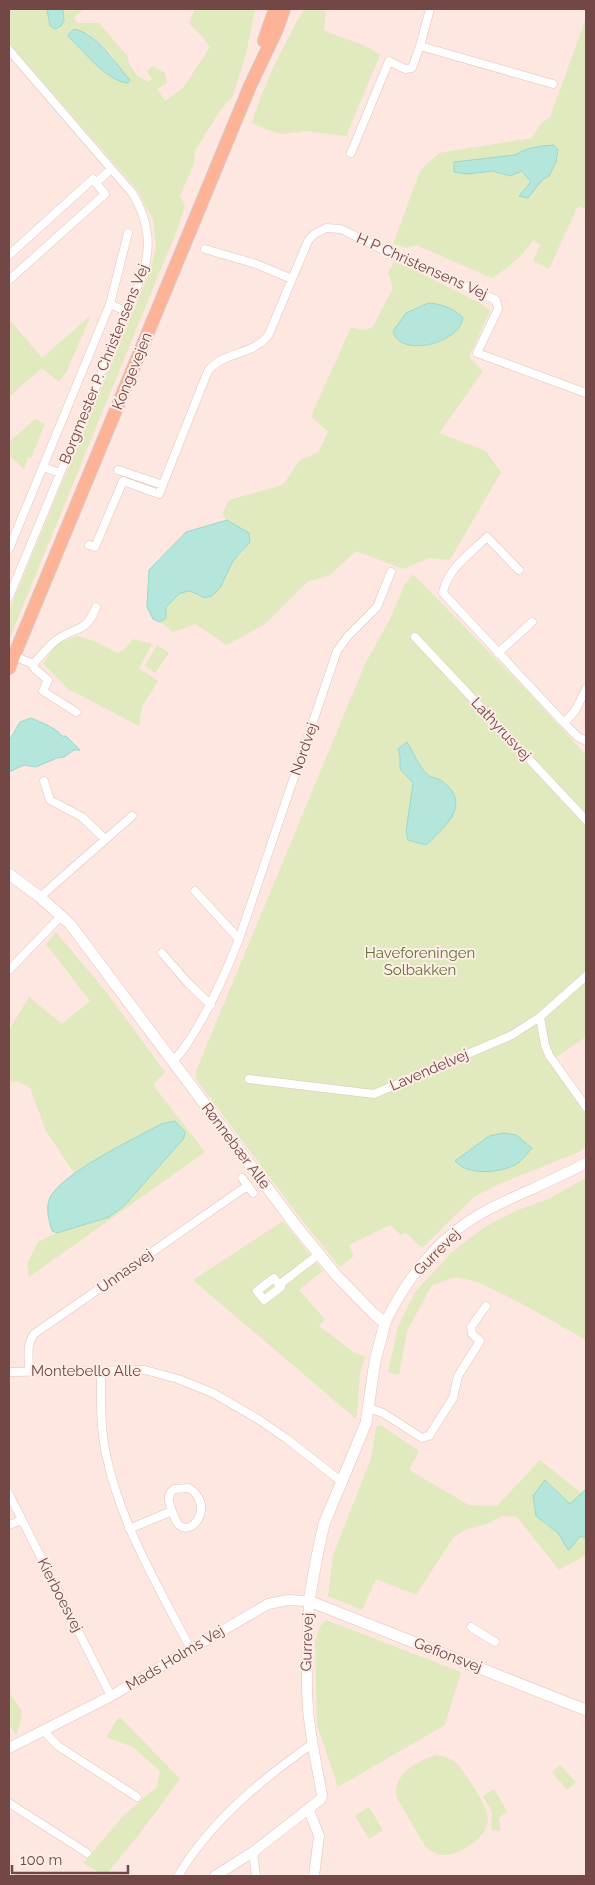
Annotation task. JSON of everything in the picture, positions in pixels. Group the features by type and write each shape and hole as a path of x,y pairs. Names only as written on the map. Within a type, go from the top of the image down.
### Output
{"main road":[{"name":"Kongevejen","path":"250,86 275,9"},
{"name":"Kongevejen","path":"9,668 250,86 277,29 284,9"},
{"path":"250,86 281,37 293,9"},
{"name":"Rønnebær Alle","path":"11,878 40,897 59,919"},
{"name":"Rønnebær Alle","path":"11,878 59,919 70,924 318,1255 360,1301 385,1323"},
{"name":"Gurrevej","path":"309,1601 316,1556 324,1524 360,1438 369,1408 375,1360 385,1323"},
{"name":"Gefionsvej","path":"309,1601 586,1710"}],"street":[{"path":"351,152 389,61 405,69 412,68 430,9"},
{"path":"420,46 553,84"},
{"name":"Borgmester P. Christensens Vej","path":"9,50 133,194 140,206 148,232 147,260 9,597"},
{"path":"96,183 111,169"},
{"path":"9,254 93,180 105,194 9,280"},
{"name":"H P Christensens Vej","path":"163,485 208,371 220,361 258,346 265,341 308,240 326,228 340,229 496,300 498,309 477,353 586,392"},
{"path":"9,549 110,304 128,232"},
{"path":"205,249 256,264 292,279"},
{"path":"110,304 127,312"},
{"path":"43,467 60,473"},
{"path":"90,545 95,547 123,481 159,494 163,485 118,470"},
{"path":"519,570 487,537 450,574 445,582 443,593 564,723 578,737 586,741"},
{"name":"Nordvej","path":"172,1062 181,1054 211,1005 225,977 337,651 348,636 377,607 392,572"},
{"path":"33,664 54,642 86,625 91,620 96,607"},
{"path":"498,653 532,622"},
{"name":"Lathyrusvej","path":"415,637 586,820"},
{"path":"14,656 33,664 35,669 48,680 43,691 76,712"},
{"path":"564,723 575,710 586,689"},
{"path":"44,781 50,800 82,817 105,839"},
{"path":"40,897 132,816"},
{"path":"195,891 239,939"},
{"path":"9,970 59,919"},
{"path":"162,953 188,983 211,1005"},
{"name":"Lavendelvej","path":"249,1078 374,1094 512,1034 540,1017 586,976"},
{"path":"540,1017 545,1045 549,1055 586,1108"},
{"name":"Gurrevej","path":"385,1323 408,1281 423,1262 455,1231 493,1207 586,1163"},
{"path":"242,1178 252,1193"},
{"name":"Unnasvej","path":"29,1371 28,1347 34,1334 247,1186"},
{"path":"279,1285 318,1255"},
{"path":"369,1408 383,1413 422,1438 429,1436 453,1398 458,1376 480,1341 472,1334 471,1327 486,1306"},
{"path":"101,1370 101,1420 113,1483 129,1529 190,1648"},
{"name":"Montebello Alle","path":"9,1372 145,1370 178,1379 213,1393 262,1422 342,1482"},
{"path":"174,1488 189,1488 199,1497 201,1513 194,1525 188,1528 178,1524 172,1511 168,1498 174,1488"},
{"name":"Kierboesvej","path":"9,1494 111,1696"},
{"path":"129,1529 172,1511"},
{"path":"9,1525 22,1520"},
{"name":"Mads Holms Vej","path":"9,1748 111,1696 268,1604 288,1600 309,1601"},
{"name":"Gurrevej","path":"309,1601 306,1675 308,1710 312,1744 322,1795 318,1803 309,1810"},
{"name":"Gefionsvej","path":"471,1627 495,1642"},
{"path":"44,1730 58,1746 137,1797"},
{"path":"178,1876 202,1841 239,1802 312,1744"},
{"path":"9,1804 87,1853"},
{"path":"215,1876 253,1852 309,1810 319,1836 314,1876"},
{"path":"253,1852 256,1876"},
{"path":"9,1874 13,1876"}],"green space":[{"path":"9,9 47,9 50,26 64,21 63,9 85,9 74,17 77,23 99,23 127,56 130,65 137,75 148,82 152,79 147,71 153,66 165,73 167,83 157,89 165,101 183,88 210,47 189,23 195,9 255,9 246,54 233,96 221,109 194,152 195,161 180,196 185,206 179,225 9,640 9,611 150,271 156,247 153,220 138,191 9,43","holes":["88,33 113,56 116,63 130,80 117,79 106,73 68,37"]},
{"path":"304,9 326,9 324,30 367,47 380,55 346,136 305,131 285,134 273,132 252,123 268,79"},
{"path":"586,18 586,209 578,206 549,269 533,261 540,245 533,240 515,261 492,278 416,245 407,248 393,244 420,171 439,153 532,138 540,124 550,117","holes":["553,145 549,176 519,196 531,182 522,171 510,176 492,171 467,174 454,162 515,155 534,147"]},
{"path":"395,260 480,303 490,311 469,357 483,371 439,433 486,451 501,472 450,560 429,558 403,569 356,551 330,575 307,582 264,625 226,645 196,624 173,632 160,622 166,618 166,608 171,600 180,593 190,591 205,597 212,596 220,588 233,561 243,552 249,533 227,520 222,514 229,500 283,485 299,461 318,452 328,432 311,416 351,327 362,330 372,328 393,288 388,273","holes":["428,303 451,309 463,318 459,327 452,335 442,340 418,346 407,344 398,340 393,331 406,313"]},
{"path":"91,315 67,371 59,382 42,368 9,397 9,319 42,358"},
{"path":"35,419 45,424 31,458 28,457 24,469 9,455 9,442"},
{"name":"Haveforeningen Solbakken","path":"413,574 530,694 586,755 586,1037 555,1058 586,1101 586,1146 579,1152 497,1185 475,1196 422,1248 405,1232 401,1235 390,1225 349,1245 354,1256 340,1267 304,1223 196,1079 196,1071 365,664 391,617 405,584"},
{"path":"77,636 96,642 118,653 126,648 133,639 152,644 139,668 158,681 142,707 139,726 68,689 43,663 57,644"},
{"path":"157,645 169,653 155,673 145,666"},
{"path":"56,932 107,993 165,1072 153,1085 205,1152 29,1277 27,1263 39,1241 57,1233 109,1217 124,1206 148,1178 161,1124 74,1173 46,1131 30,1088 18,1081 9,1082 9,1030 29,997 62,1024 90,1001 46,944"},
{"path":"586,1178 586,1340 519,1302 478,1282 456,1277 432,1285 407,1331 399,1375 388,1372 398,1327 415,1292 452,1252 483,1228 518,1210 550,1198"},
{"path":"283,1221 323,1271 299,1290 325,1319 319,1326 355,1353 365,1356 360,1373 356,1419 193,1280"},
{"path":"381,1425 419,1451 409,1470 469,1505 497,1506 540,1460 586,1497 586,1555 559,1570 517,1517 503,1516 487,1524 464,1530 453,1538 416,1595 376,1579 362,1610 328,1596 333,1555 371,1459 376,1427"},
{"path":"326,1620 461,1672 445,1725 338,1787 317,1725 315,1641 320,1626"},
{"path":"9,1692 22,1711 16,1735 9,1724"},
{"path":"120,1717 180,1779 105,1876 83,1863 125,1814 157,1787 160,1771 133,1747 106,1737"},
{"path":"436,1755 450,1759 458,1765 477,1793 488,1816 487,1825 481,1836 469,1846 448,1855 437,1854 425,1846 397,1798 396,1790 398,1782 407,1770 421,1761"},
{"path":"560,1765 576,1782 567,1790 552,1772"},
{"path":"494,1789 507,1811 499,1818 501,1831 491,1830 492,1812 483,1796"},
{"path":"369,1807 383,1830 369,1839 355,1816"}],"water":[{"path":"47,9 63,9 64,21 61,26 55,29 50,26"},
{"path":"74,29 83,32 98,43 130,80 128,83 112,77 88,57 68,36"},
{"path":"554,145 558,150 556,162 549,176 542,180 528,198 519,196 531,182 522,171 510,176 492,171 467,174 454,172 454,162 515,155 534,147"},
{"path":"428,303 447,307 463,318 459,327 452,335 430,344 417,346 398,340 393,331 406,313"},
{"path":"227,520 249,533 250,542 233,561 220,588 212,596 205,598 190,591 180,593 166,607 166,618 160,622 153,619 147,607 149,570 186,532"},
{"path":"31,718 52,728 62,736 66,736 80,750 74,750 64,757 36,767 24,765 9,772 9,741 20,722"},
{"path":"407,742 425,772 442,781 451,790 455,798 456,807 453,815 441,831 426,845 408,840 406,832 413,783 400,769 398,749"},
{"path":"175,1121 185,1132 184,1138 124,1206 109,1217 57,1233 52,1231 48,1212 49,1200 55,1190 66,1180 99,1158 161,1124"},
{"path":"504,1133 516,1135 532,1148 515,1165 500,1170 483,1172 467,1169 455,1161 489,1136"},
{"path":"545,1480 570,1504 586,1489 586,1538 580,1536 568,1550 559,1534 536,1516 533,1496"}]}
